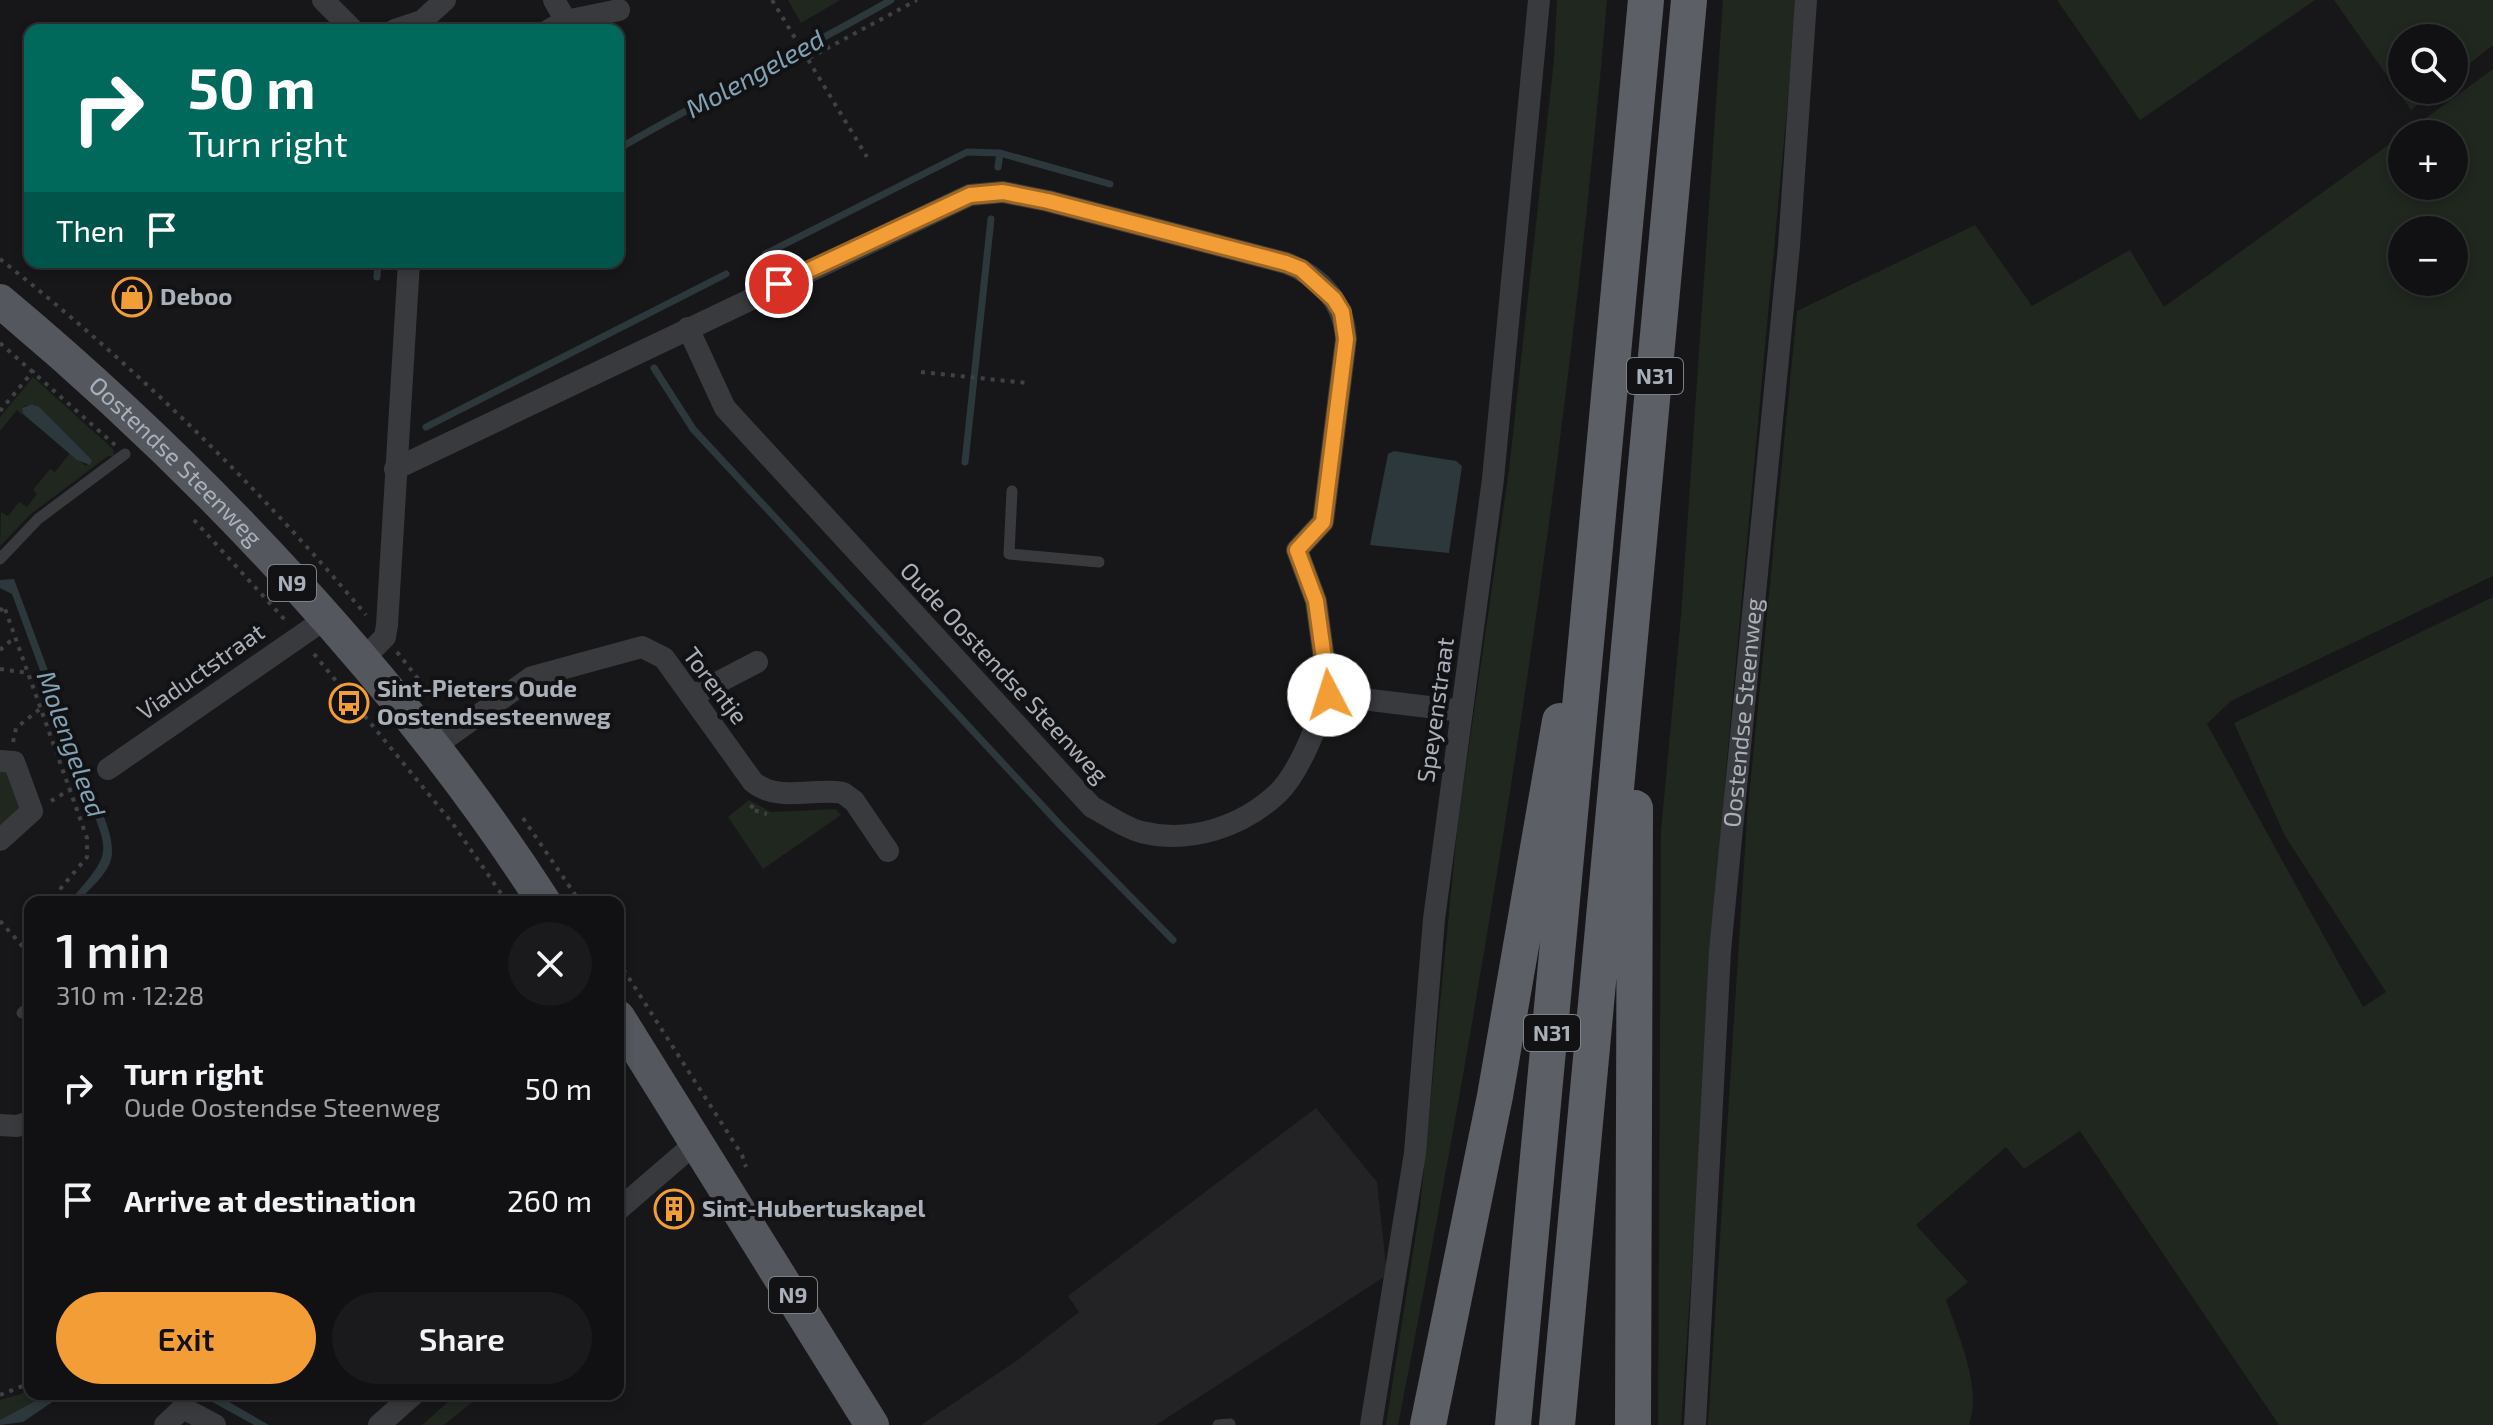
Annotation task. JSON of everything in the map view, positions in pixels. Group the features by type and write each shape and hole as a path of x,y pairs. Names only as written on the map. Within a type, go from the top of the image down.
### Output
{"highway":[{"name":"N31","path":"1513,1425 1646,0"},
{"name":"N31","path":"1557,1425 1689,0"},
{"path":"1428,1425 1495,1096 1557,731 1588,640"},
{"path":"1620,752 1635,802 1633,1425"}],"main road":[{"name":"Oostendse Steenweg","path":"0,301 197,482 312,627 361,661 432,748 540,896"},
{"name":"N9","path":"624,1026 872,1425"}],"street":[{"path":"323,0 347,24"},
{"path":"413,24 422,21 445,0"},
{"path":"554,0 557,24"},
{"name":"Speyenstraat","path":"1371,1425 1415,1153 1434,919 1493,479 1539,0"},
{"name":"Oostendse Steenweg","path":"1695,1425 1720,951 1789,246 1806,0"},
{"path":"565,24 619,10"},
{"path":"395,469 970,195 1003,192 1048,201 1301,269 1334,299 1342,312 1346,339 1323,522 1297,550 1316,601 1329,695 1462,711"},
{"path":"361,661 385,637 387,625 409,268"},
{"name":"Oude Oostendse Steenweg","path":"688,328 725,408 1092,807 1141,832 1203,835 1245,817 1279,792 1311,738 1329,695"},
{"name":"Viaductstraat","path":"108,769 312,627"},
{"name":"Torentje","path":"432,748 532,677 627,649 654,651 664,658 753,782 764,790 778,794 843,793 888,851"},
{"path":"692,696 757,662"},
{"path":"0,840 32,811 14,762 4,760"},
{"path":"0,1125 24,1124"},
{"path":"624,1205 698,1141"},
{"path":"379,1425 407,1400"},
{"path":"165,1425 184,1401 215,1425"}],"lane":[{"path":"0,559 38,519 125,454"},
{"path":"1012,491 1009,554 1099,562"},
{"path":"1218,1425 1230,1424"}],"path":[{"path":"772,0 867,157"},
{"path":"809,58 917,0"},
{"name":"Oostendse Steenweg","path":"0,343 125,454"},
{"path":"0,411 34,370"},
{"path":"921,372 1027,383"},
{"name":"Oostendse Steenweg","path":"184,509 312,627 503,896"},
{"path":"0,611 4,606 88,847 87,857 57,896"},
{"path":"0,650 15,637"},
{"path":"0,669 28,673"},
{"path":"4,760 16,728 41,708"},
{"path":"559,870 576,896"},
{"path":"0,921 24,948"},
{"path":"0,1395 24,1385"}],"shaded area":[{"path":"788,0 840,0 801,23"},
{"path":"1557,0 1607,0 1570,358 1522,716 1464,1071 1398,1425 1386,1425 1420,1207 1458,822 1509,470 1554,59"},
{"path":"1723,0 1797,0 1726,770 1681,1425 1658,1425 1661,831 1681,616"},
{"path":"2057,0 2315,0 2140,120"},
{"path":"2334,0 2493,0 2493,45 2468,65 2468,24 2388,24 2388,77"},
{"path":"2493,69 2493,576 2231,701 2207,724 2363,1007 2386,992 2285,836 2234,723 2493,597 2493,1425 2279,1425 2080,1131 2024,1169 2006,1147 1916,1225 1968,1282 1946,1300 1971,1379 1973,1395 1969,1425 1708,1425 1747,817 1797,311 1975,225 2032,306 2130,250 2164,307 2388,145 2388,200 2468,200 2468,120 2423,120 2445,104 2468,104 2468,87"},
{"path":"33,377 113,449 114,456 108,456 32,513 0,546 1,512 8,516 19,502 27,507 37,494 33,490 50,469 55,472 70,453 86,466 91,459 34,404 24,406 22,415 17,410 0,431 0,417"},
{"path":"0,770 6,770 22,807 0,828"},
{"path":"749,800 771,812 836,809 841,815 763,869 728,817"},
{"path":"1316,1108 1377,1182 1387,1275 1156,1425 921,1425 1019,1359 1079,1312 1068,1296"},
{"path":"24,1392 24,1400 37,1400 0,1420 0,1400"},
{"path":"450,1400 475,1400 444,1425 422,1425"}],"water":[{"path":"32,404 39,407 92,460 90,465 77,460 23,414 22,408"},
{"path":"1394,451 1456,461 1462,466 1449,553 1370,545 1388,454"},
{"path":"14,579 84,767 80,769 75,766 12,594 0,588 0,580"},
{"path":"93,787 111,838 111,858 102,876 84,896 74,896 95,871 103,850 99,827 85,790"},
{"path":"37,1400 55,1400 23,1422 0,1425 0,1420"},
{"path":"209,1400 225,1400 269,1425 254,1425"}],"waterway":[{"name":"Molengeleed","path":"624,146 891,0"},
{"path":"765,254 967,152 1000,153"},
{"path":"998,167 1000,153 1110,184"},
{"path":"965,462 991,219"},
{"name":"Molengeleed","path":"377,277 378,268"},
{"path":"426,427 726,274"},
{"path":"654,368 693,429 1061,826 1173,940"},
{"name":"Molengeleed","path":"80,761 91,795"}],"place":[{"name":"Deboo","path":"132,297"},
{"name":"Sint-Pieters Oude Oostendsesteenweg","path":"349,703"},
{"name":"Sint-Hubertuskapel","path":"674,1209"}],"route":[{"path":"779,284 970,195 1003,192 1048,201 1301,269 1334,299 1342,312 1346,339 1323,522 1297,550 1316,601 1328,668 1329,695"}]}
